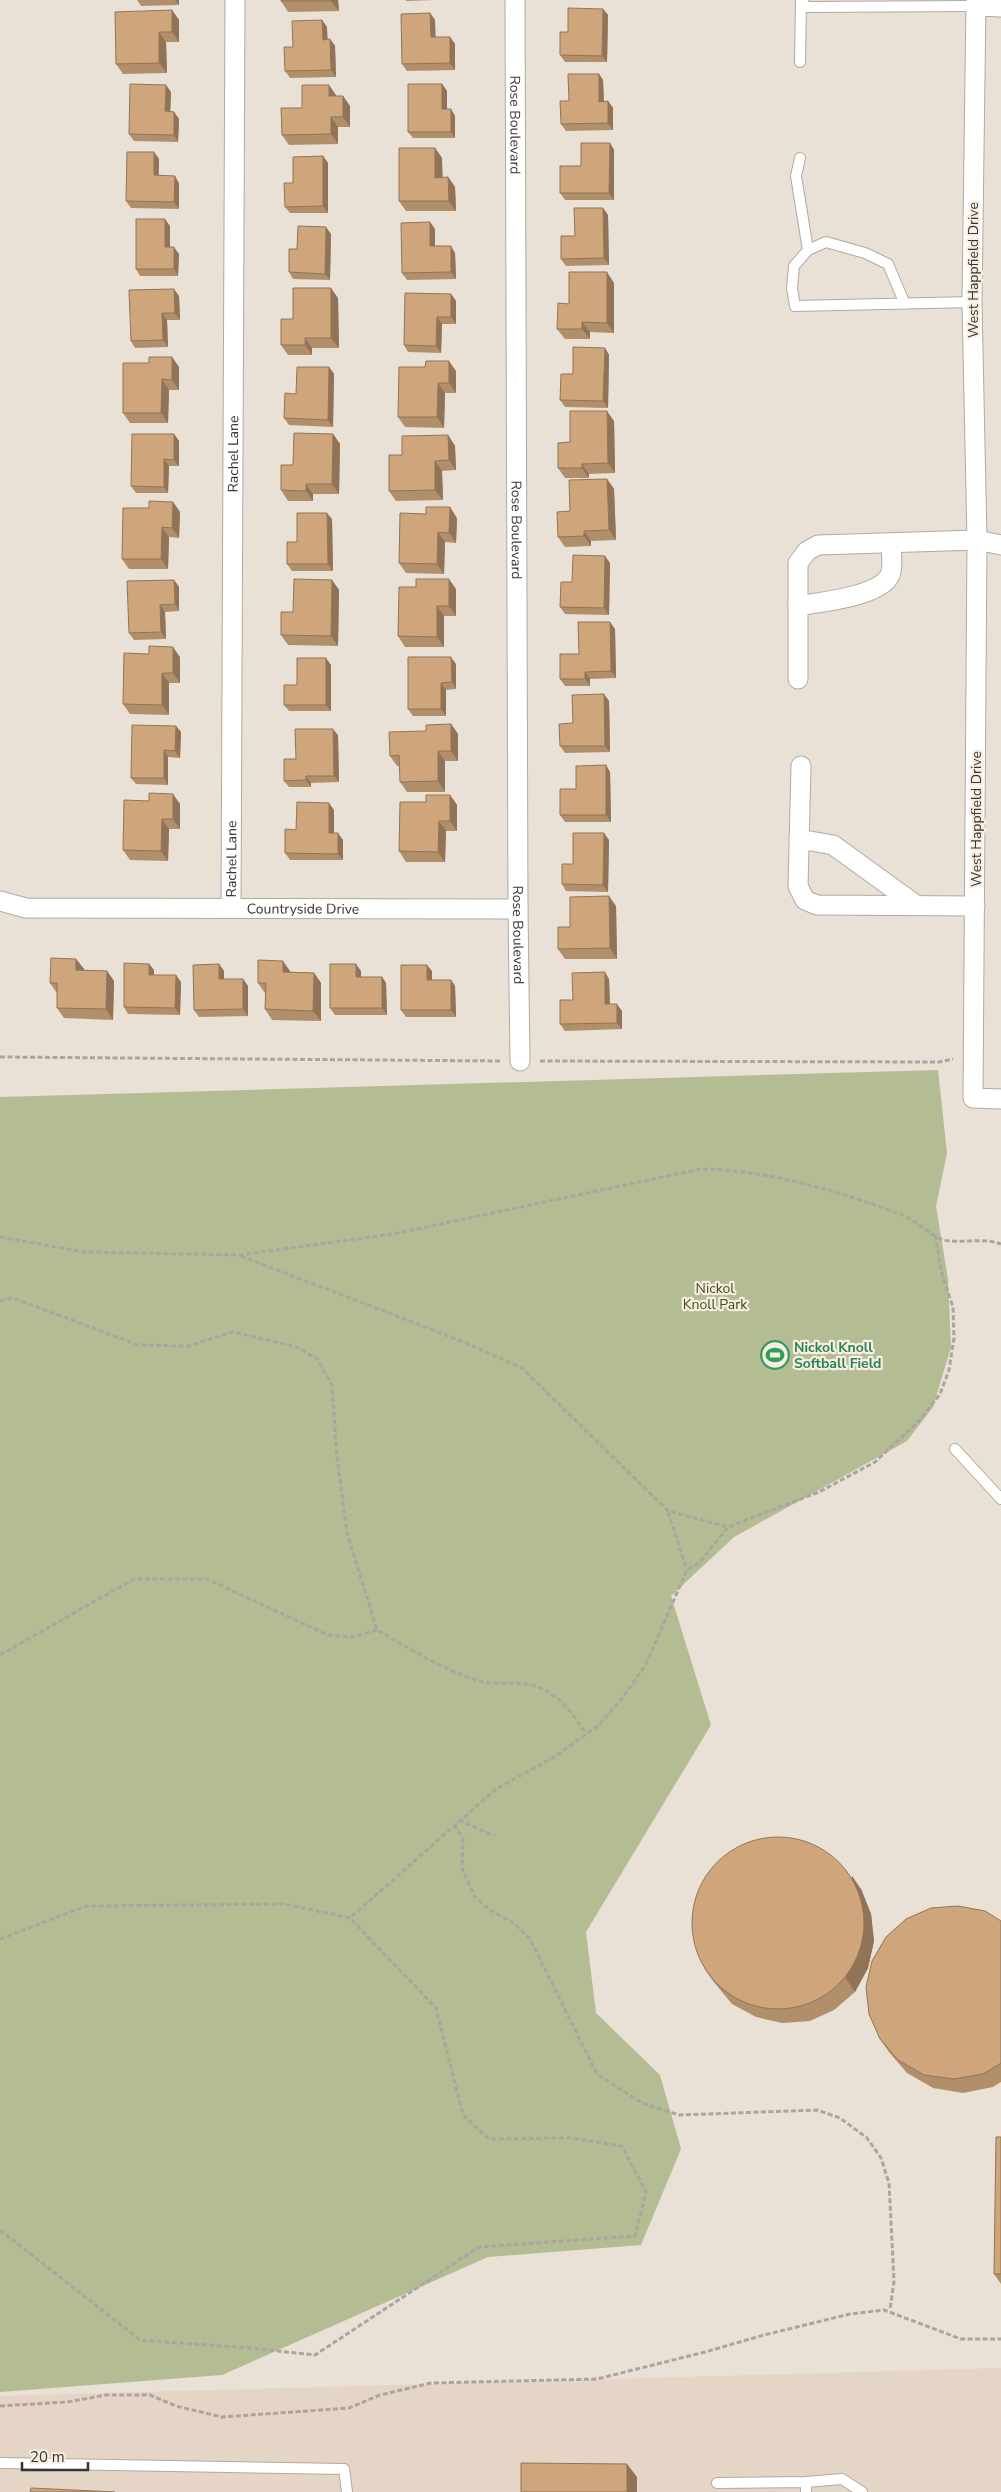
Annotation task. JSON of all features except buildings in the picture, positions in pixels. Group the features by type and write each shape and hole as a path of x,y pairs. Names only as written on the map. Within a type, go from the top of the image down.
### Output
{"street":[{"name":"Rachel Lane","path":"231,908 235,0"},
{"name":"Rose Boulevard","path":"515,0 520,1061"},
{"path":"976,3 1001,7"},
{"name":"West Happfield Drive","path":"976,3 972,302 977,540 973,1098 1001,1099"},
{"path":"798,679 798,564 807,551 818,545 977,540 1001,545"},
{"path":"798,606 852,596 880,586 889,577 892,562 891,543"},
{"path":"801,766 798,886 805,900 817,905 975,906"},
{"path":"799,839 833,845 916,905"},
{"name":"Countryside Drive","path":"0,901 26,908 518,909"}],"lane":[{"path":"802,0 806,7 976,3"},
{"path":"800,62 802,0"},
{"path":"800,158 796,176 808,250"},
{"path":"905,304 888,264 866,253 826,242 808,250 794,266 792,288 795,306 905,304 972,302"},
{"path":"955,1449 1001,1499"},
{"path":"0,2463 344,2469 347,2492"},
{"path":"717,2483 806,2487 842,2478 862,2492"}],"path":[{"path":"0,1057 939,1062 956,1058 974,1058"},
{"path":"0,1237 84,1252 239,1255 392,1234 701,1169 736,1170 775,1176 903,1215 944,1240 993,1241 1001,1244"},
{"path":"350,1918 496,1789 554,1757 600,1725 645,1666 687,1570 699,1563 728,1527 819,1492 875,1462 920,1420 940,1394 949,1370 954,1338 953,1307 942,1274 935,1235"},
{"path":"239,1255 459,1340 522,1368 668,1511 687,1570"},
{"path":"0,1301 13,1298 138,1345 188,1346 233,1332 297,1347 317,1359 332,1385 347,1533 377,1630 448,1669 482,1682 525,1684 546,1692 566,1704 586,1734"},
{"path":"668,1511 728,1527"},
{"path":"0,1655 134,1579 207,1579 328,1635 352,1637 377,1630"},
{"path":"460,1820 494,1836"},
{"path":"454,1825 463,1838 462,1868 474,1896 490,1910 515,1924 530,1939 597,2074 642,2103 679,2114 817,2110 840,2118 867,2138 880,2158 889,2183 894,2281 890,2310"},
{"path":"0,1939 86,1906 284,1904 350,1918 436,2008 463,2115 489,2139 570,2138 622,2146 646,2192 635,2236 479,2248 315,2356 140,2340 0,2230"},
{"path":"0,2406 67,2402 115,2395 150,2395 176,2406 222,2417 349,2408 380,2395 431,2383 597,2379 850,2314 890,2310 961,2339 1001,2339"}],"shaded area":[{"path":"1001,2368 1001,2492 0,2492 0,2396"}],"green space":[{"name":"Nickol Knoll Park","path":"938,1070 947,1153 936,1206 948,1279 951,1347 933,1407 907,1441 734,1537 671,1596 711,1725 586,1932 596,2013 660,2075 681,2149 641,2245 488,2257 222,2375 0,2392 0,1097"}],"place":[{"name":"Nickol Knoll Softball Field","path":"775,1355"}]}
